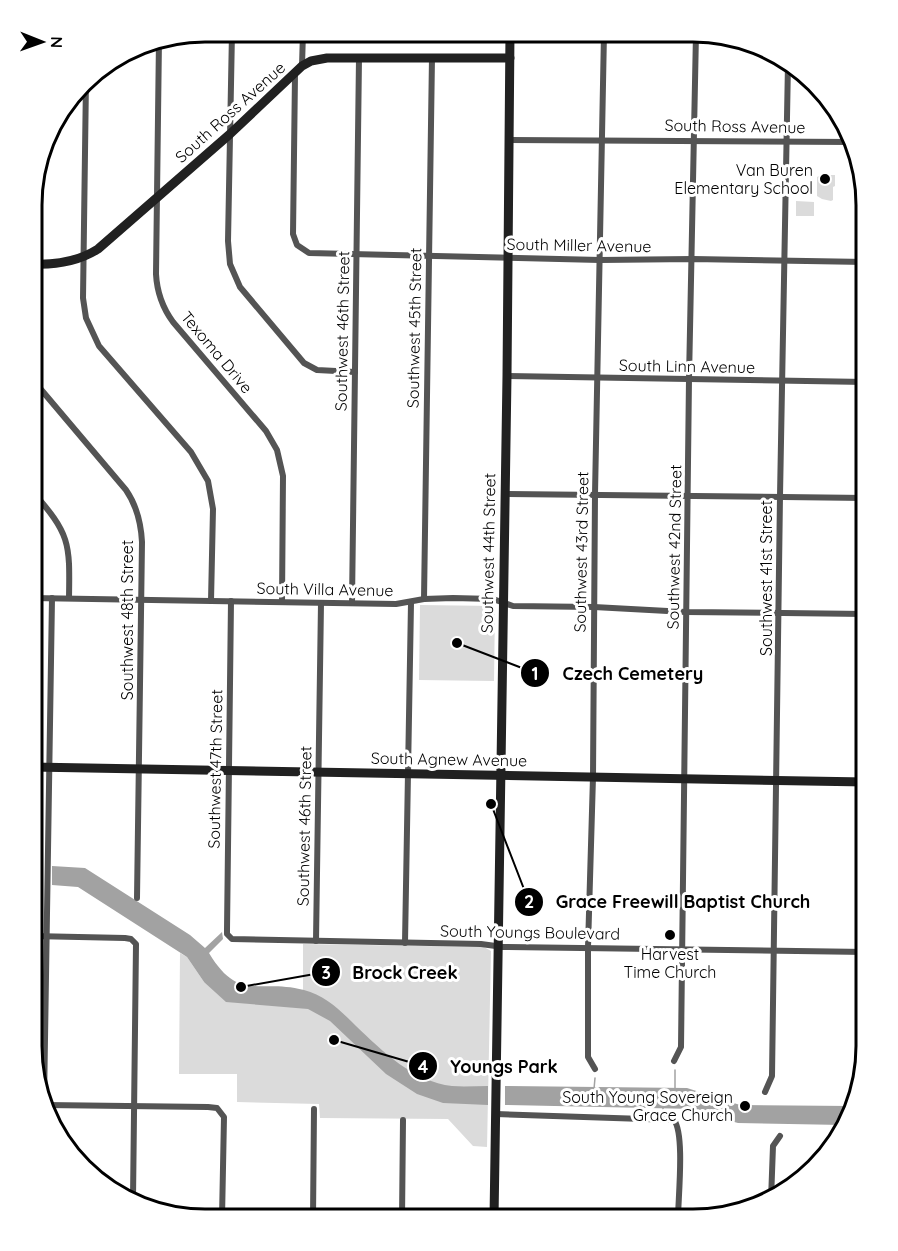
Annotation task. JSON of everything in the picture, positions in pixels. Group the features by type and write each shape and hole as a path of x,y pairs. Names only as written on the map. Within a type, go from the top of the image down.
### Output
{"street":[{"path":"232,42 229,252 230,264 236,281 243,293 304,363 317,370 355,372"},
{"path":"302,66 303,42"},
{"name":"Southwest 44th Street","path":"494,1209 510,42"},
{"name":"Southwest 43rd Street","path":"595,1069 588,1057 588,947 593,777 595,494 604,42"},
{"name":"Southwest 42nd Street","path":"674,1061 681,1047 689,379 696,42"},
{"name":"Texoma Drive","path":"159,49 156,274 158,292 162,305 173,322 266,431 280,459 283,485 282,602"},
{"name":"Southwest 45th Street","path":"424,599 432,57"},
{"name":"South Ross Avenue","path":"42,264 56,263 84,256 105,244 230,134 302,66 311,61 327,58 510,58"},
{"name":"Southwest 46th Street","path":"352,603 359,58"},
{"name":"Southwest 41st Street","path":"765,1092 772,1076 788,73"},
{"name":"South Miller Avenue","path":"295,75 293,230 295,242 302,250 309,253 600,260 856,262"},
{"path":"86,93 84,309 93,337 105,354 191,453 208,481 213,509 211,601"},
{"name":"South Ross Avenue","path":"510,140 843,142"},
{"name":"South Linn Avenue","path":"507,376 856,382"},
{"name":"Southwest 48th Street","path":"42,391 121,483 135,504 142,532 138,898"},
{"path":"504,494 856,498"},
{"path":"42,502 54,516 64,534 69,554 69,598"},
{"name":"South Villa Avenue","path":"42,598 396,604 424,599 493,599 513,606 594,607 686,612 856,614"},
{"path":"45,1079 52,598"},
{"name":"Southwest 47th Street","path":"229,937 227,930 231,601"},
{"name":"Southwest 46th Street","path":"316,941 321,603"},
{"path":"405,943 411,603"},
{"name":"South Agnew Avenue","path":"42,767 856,782"},
{"path":"42,936 134,940 136,947 133,1192"},
{"name":"South Youngs Boulevard","path":"229,937 236,940 498,946 856,951"},
{"path":"53,1104 208,1107 220,1110 224,1117 222,1209"},
{"path":"312,1209 314,1109"},
{"path":"496,1114 675,1120 679,1125 678,1209"},
{"path":"402,1209 403,1120"},
{"path":"771,1189 773,1146 780,1136"}],"shaded area":[{"path":"835,175 833,200 831,201 817,196 817,177"},
{"path":"796,201 814,202 814,216 796,216"},
{"path":"420,605 495,606 494,681 419,680"},
{"path":"52,866 85,868 190,935 205,948 222,932 223,939 209,953 230,978 240,984 251,986 288,987 312,992 338,1009 388,1055 412,1072 452,1086 488,1086 488,1105 443,1103 417,1094 386,1074 330,1021 308,1009 226,1002 204,982 187,957 78,887 52,885"},
{"path":"303,944 484,947 491,951 487,1147 473,1146 448,1119 320,1118 319,1104 237,1102 237,1074 179,1074 180,953 187,957 204,982 298,1006 303,989"},
{"path":"505,1086 687,1088 740,1105 844,1106 835,1125 738,1123 695,1109 505,1105"}],"waterway":[{"path":"675,1070 675,1090"},
{"path":"594,1089 595,1078"},
{"path":"663,1106 663,1114"}],"place":[{"name":"Van Buren Elementary School","path":"825,179"},
{"name":"Czech Cemetery","path":"457,643"},
{"name":"Grace Freewill Baptist Church","path":"491,804"},
{"name":"Harvest Time Church","path":"670,935"},
{"name":"Brock Creek","path":"241,987"},
{"name":"Youngs Park","path":"334,1040"},
{"name":"South Young Sovereign Grace Church","path":"745,1106"}]}
